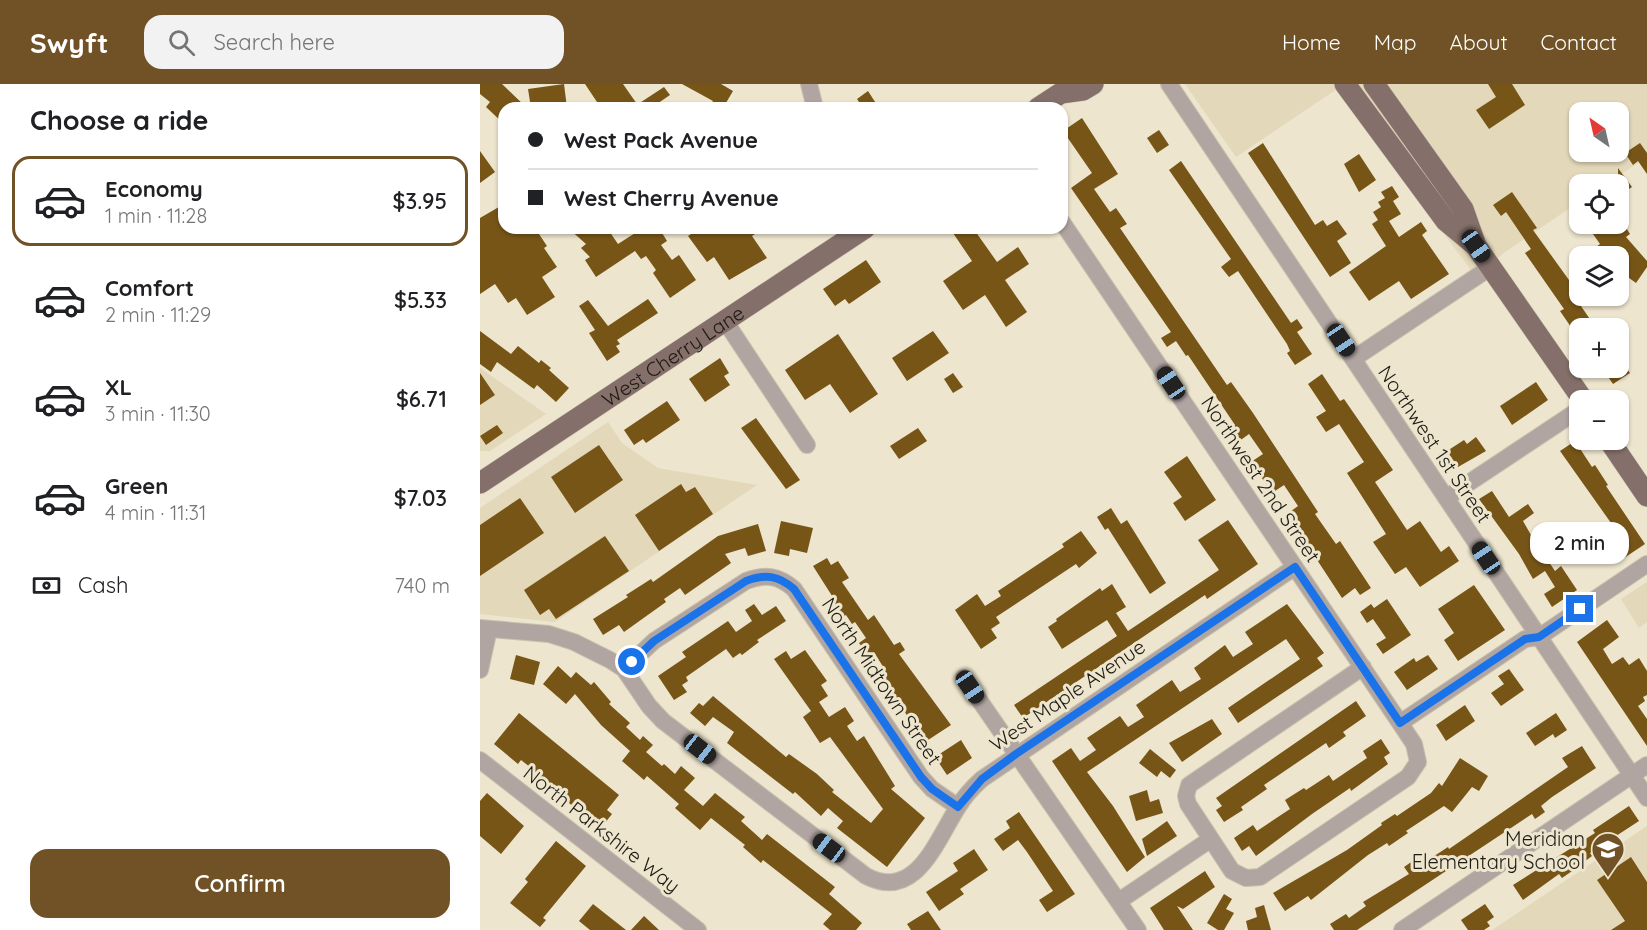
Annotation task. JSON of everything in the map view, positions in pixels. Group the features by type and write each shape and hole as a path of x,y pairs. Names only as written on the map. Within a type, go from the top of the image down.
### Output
{"main road":[{"path":"1046,102 1063,88 1083,90 1093,84"},
{"path":"1345,84 1446,221 1476,246 1576,390"},
{"path":"1374,84 1463,209 1476,246"},
{"name":"West Cherry Lane","path":"482,477 856,234"},
{"path":"1616,450 1647,496"}],"street":[{"path":"809,84 814,102"},
{"name":"Northwest 1st Street","path":"1169,84 1647,798"},
{"name":"Northwest 2nd Street","path":"1068,231 1414,744 1418,762 1408,777 1260,876 1246,878 1232,871 1211,839"},
{"path":"1353,359 1491,267"},
{"path":"724,321 807,445"},
{"path":"1446,498 1569,416"},
{"path":"1400,723 1525,639 1539,637 1647,564"},
{"name":"West Maple Avenue","path":"624,669 649,706 663,721 866,876 878,883 891,884 904,881 917,870 958,807 982,779 1295,567"},
{"name":"North Midtown Street","path":"624,669 654,641 746,581 760,576 774,576 794,589 921,777 932,789 958,807"},
{"path":"480,670 484,628 536,632 562,637 624,669"},
{"path":"1119,901 1211,839 1188,804 1186,796 1189,785 1363,667"},
{"path":"964,678 1138,930"},
{"name":"North Parkshire Way","path":"480,760 698,930"},
{"path":"1402,930 1647,765"}],"shaded area":[{"path":"1185,84 1647,84 1647,157 1621,174 1569,174 1569,209 1505,252 1476,277 1337,89 1236,157"},
{"path":"480,368 546,414 490,451 480,451"},
{"path":"608,422 622,443 658,468 757,485 555,622 480,614 480,508"},
{"path":"1647,582 1647,622 1639,628 1621,599"},
{"name":"Meridian Elementary School","path":"1647,826 1647,930 1492,930"}],"building":[{"path":"480,84 502,84 521,102 498,102 498,118 486,107 490,102 480,94"},
{"path":"564,84 566,102 530,102 528,89"},
{"path":"585,84 623,84 636,102 597,102"},
{"path":"682,84 721,84 733,91 727,102 713,101"},
{"path":"1488,84 1512,84 1525,105 1489,129 1476,110 1496,97"},
{"path":"664,87 670,95 660,102 641,102"},
{"path":"868,91 875,102 859,102 857,99"},
{"path":"1082,118 1118,174 1094,189 1110,212 1116,208 1127,224 1120,228 1227,385 1231,382 1253,413 1318,512 1315,514 1336,544 1340,541 1371,588 1360,595 1355,588 1342,598 1287,514 1298,506 1284,485 1272,493 1251,462 1263,454 1249,434 1238,442 1229,429 1235,425 1188,355 1186,356 1176,341 1167,347 1161,338 1171,332 1071,188 1092,173 1068,138 1068,128"},
{"path":"1159,130 1169,145 1157,153 1147,138"},
{"path":"1263,143 1315,225 1323,220 1327,226 1337,220 1347,234 1337,241 1351,263 1330,277 1248,153"},
{"path":"1640,143 1647,153 1647,174 1638,161 1633,165 1629,159 1629,150"},
{"path":"480,151 495,172 480,183"},
{"path":"1359,154 1376,180 1359,192 1344,164"},
{"path":"1181,161 1291,323 1297,319 1303,328 1297,332 1312,354 1295,365 1287,353 1290,351 1287,344 1238,271 1229,277 1221,267 1231,259 1169,170"},
{"path":"1392,186 1399,197 1393,201 1401,214 1389,221 1399,237 1421,222 1427,231 1422,235 1449,274 1411,299 1399,281 1369,301 1349,272 1386,246 1372,224 1378,220 1373,212 1381,207 1378,202 1385,198 1381,192"},
{"path":"1512,192 1537,228 1533,230 1569,280 1569,306 1581,306 1589,318 1569,318 1569,324 1560,311 1564,309 1525,253 1531,249 1506,212 1501,216 1493,205"},
{"path":"498,208 498,234 539,234 547,246 544,248 557,267 542,277 555,297 527,315 516,298 508,303 495,284 480,294 480,218"},
{"path":"1629,232 1630,234 1626,237 1647,261 1647,267 1636,283 1629,278 1629,246 1597,246 1600,244 1593,234"},
{"path":"575,234 611,234 618,244 634,234 663,234 667,241 661,245 672,260 679,255 696,280 670,298 653,273 656,270 646,256 641,259 635,251 596,277 585,260 590,257 581,248 586,244"},
{"path":"691,234 755,234 752,236 767,258 729,280 714,257 707,262 688,236"},
{"path":"954,234 977,234 997,262 1018,247 1029,264 1005,280 1027,312 1006,327 985,295 963,310 943,281 972,261"},
{"path":"866,260 881,282 849,304 845,299 835,306 823,289"},
{"path":"648,299 658,313 617,340 620,344 616,346 620,352 607,361 589,333 595,330 579,306 588,300 608,326"},
{"path":"480,331 511,354 518,346 539,363 541,360 569,388 556,402 537,385 534,389 497,362 491,372 480,364"},
{"path":"933,331 949,353 907,381 892,358"},
{"path":"838,334 878,394 850,413 830,384 805,400 785,370"},
{"path":"720,358 729,373 724,376 730,385 705,402 689,379"},
{"path":"480,373 495,395 480,405"},
{"path":"953,373 963,387 953,393 944,379"},
{"path":"1322,374 1340,401 1344,399 1393,470 1375,482 1407,530 1420,521 1441,552 1449,546 1459,561 1420,587 1406,567 1395,574 1373,542 1386,534 1347,473 1364,462 1339,424 1326,432 1316,417 1326,411 1308,384"},
{"path":"1609,378 1622,378 1613,384"},
{"path":"1536,382 1548,400 1512,425 1500,406"},
{"path":"667,401 680,420 646,443 643,439 634,445 624,430"},
{"path":"756,418 800,480 786,489 741,428"},
{"path":"497,425 503,433 486,445 480,436"},
{"path":"918,428 927,441 899,459 890,446"},
{"path":"1476,437 1486,451 1458,467 1447,451 1464,440 1467,444"},
{"path":"599,445 623,480 575,513 551,477"},
{"path":"1569,445 1569,450 1581,450 1592,467 1595,465 1608,485 1606,486 1645,544 1624,558 1616,547 1599,559 1591,548 1616,530 1560,451"},
{"path":"1187,456 1216,500 1185,521 1173,503 1182,497 1164,472"},
{"path":"681,484 686,492 695,487 713,514 659,551 635,515"},
{"path":"1492,491 1509,517 1528,504 1534,513 1523,521 1555,571 1561,566 1577,590 1552,607 1544,594 1555,587 1545,571 1533,579 1519,554 1479,499"},
{"path":"520,498 544,533 480,576 480,525"},
{"path":"1111,508 1121,524 1127,520 1166,583 1150,594 1108,528 1105,530 1097,517"},
{"path":"1228,520 1258,564 1207,599 1205,595 1023,718 1014,705 1117,636 1107,620 1062,649 1048,627 1057,621 1056,619 1100,588 1102,591 1112,584 1126,607 1116,613 1128,631 1219,570 1198,540"},
{"path":"781,521 813,528 807,553 790,549 789,556 774,553"},
{"path":"758,524 766,551 748,556 745,548 725,554 731,563 685,595 680,588 664,599 666,602 624,632 619,625 603,635 593,619 628,597 626,595 651,579 653,582 718,536"},
{"path":"1081,531 1097,553 1079,568 1076,564 996,617 1000,623 991,629 997,638 981,649 955,610 977,594 985,606 1001,596 998,591 1064,547 1062,544"},
{"path":"605,536 629,571 556,619 549,609 540,615 524,590"},
{"path":"827,558 831,565 838,561 849,578 842,582 868,620 874,615 894,645 900,642 905,650 899,654 951,725 925,742 879,674 885,670 874,652 868,656 859,643 866,638 855,622 852,624 846,615 841,618 830,601 834,599 813,566"},
{"path":"1474,585 1505,630 1458,661 1444,640 1454,633 1438,609"},
{"path":"1387,599 1411,635 1383,654 1376,644 1386,638 1373,619 1367,623 1360,612 1371,604 1374,608"},
{"path":"754,604 762,615 776,606 786,621 757,640 759,642 742,655 740,653 733,658 726,649 686,677 688,681 682,685 687,692 674,700 658,676 686,657 682,652 728,621 736,632 752,621 745,610"},
{"path":"1287,604 1324,653 1317,658 1323,666 1238,723 1228,708 1300,659 1286,639 1087,772 1113,806 1145,857 1127,872 1052,761 1071,748 1080,761 1096,750 1087,738 1120,716 1128,727 1144,717 1136,705 1172,680 1180,692 1201,679 1194,668 1225,645 1233,657 1253,644 1245,632"},
{"path":"1607,620 1619,637 1603,649 1612,664 1623,657 1629,665 1639,658 1647,671 1647,695 1643,697 1645,701 1638,706 1647,719 1647,746 1577,642"},
{"path":"805,650 827,681 821,685 828,696 819,702 829,717 845,707 854,721 847,726 857,741 864,736 895,786 891,789 925,818 887,867 837,828 843,821 828,808 821,816 795,792 793,794 727,743 734,732 713,717 705,726 690,713 699,703 703,706 713,696 786,757 789,754 817,774 834,790 832,792 871,823 883,809 830,737 820,743 803,717 811,711 774,659 786,651 791,659"},
{"path":"516,655 540,662 534,685 510,679"},
{"path":"1428,655 1438,669 1407,690 1394,672 1414,658 1416,662"},
{"path":"558,666 571,678 576,672 591,685 594,682 611,702 609,704 630,723 626,727 640,740 643,736 653,745 646,752 662,766 664,764 675,774 681,766 695,778 684,790 703,806 715,793 745,817 741,821 762,840 767,834 835,887 829,894 862,923 856,930 830,930 823,924 832,914 763,860 761,863 743,847 745,845 711,818 700,830 675,808 679,804 647,776 644,780 622,761 630,751 601,725 575,694 566,704 543,684"},
{"path":"1509,669 1524,690 1501,706 1491,693 1504,684 1498,676"},
{"path":"1356,701 1366,716 1343,732 1346,736 1329,748 1326,743 1264,785 1267,789 1241,807 1243,810 1224,822 1216,810 1222,806 1216,798"},
{"path":"1465,705 1475,721 1446,741 1436,725"},
{"path":"519,713 619,795 607,810 612,814 601,828 533,775 535,771 521,760 518,764 494,744"},
{"path":"1556,713 1567,730 1555,738 1553,734 1535,746 1526,733"},
{"path":"1212,719 1222,734 1182,762 1169,743"},
{"path":"1381,739 1390,753 1384,757 1388,764 1351,791 1350,788 1312,814 1256,856 1249,846 1242,851 1234,838 1253,825 1257,831 1290,809 1285,800 1304,788 1306,790 1329,775 1333,781 1367,758 1363,751"},
{"path":"961,740 972,758 947,775 935,757"},
{"path":"1582,746 1596,768 1541,806 1545,812 1535,819 1532,814 1357,930 1334,930 1330,924 1346,914 1349,918 1366,906 1363,902 1409,874 1404,867 1417,858 1422,864 1448,847 1449,849 1568,767 1562,758"},
{"path":"1150,749 1176,770 1170,778 1161,771 1157,777 1139,763"},
{"path":"1460,758 1488,776 1479,791 1472,787 1452,812 1444,806 1406,831 1408,833 1389,846 1387,843 1368,855 1311,900 1308,896 1285,911 1273,893 1347,850 1382,825 1381,823 1395,814 1397,816 1431,793 1439,783 1442,786"},
{"path":"1147,790 1150,802 1159,799 1163,813 1136,821 1129,796"},
{"path":"487,793 524,826 501,854 480,836 480,801"},
{"path":"1629,806 1639,821 1590,853 1592,856 1562,878 1559,874 1523,900 1513,885 1595,833 1593,830"},
{"path":"1019,812 1075,894 1047,912 1039,900 1053,891 1027,852 1018,840 1003,851 994,839 1010,828 1006,821"},
{"path":"1167,821 1177,836 1147,856 1142,839"},
{"path":"556,841 586,866 543,918 546,920 540,927 510,903 528,882 525,879"},
{"path":"974,849 988,870 960,889 964,894 939,911 926,892 958,871 953,863"},
{"path":"1631,857 1647,882 1647,930 1611,930 1625,921 1597,880"},
{"path":"1205,871 1215,887 1183,909 1177,906 1193,930 1164,930 1150,908"},
{"path":"1224,894 1232,899 1226,909 1234,913 1224,930 1218,930 1207,923"},
{"path":"593,904 626,930 590,930 579,921"},
{"path":"1485,904 1494,917 1487,922 1490,926 1484,930 1468,930 1461,920"},
{"path":"1264,905 1271,930 1248,930 1246,921 1257,917 1255,908"},
{"path":"928,911 941,930 911,930 907,924"},
{"path":"644,916 659,930 631,930"}],"place":[{"name":"Meridian Elementary School","path":"1608,878"}],"route":[{"path":"632,662 654,641 746,581 760,576 774,576 794,589 921,777 932,789 958,807 982,779 1016,754 1295,567 1400,723 1525,639 1539,637 1580,609"}]}
